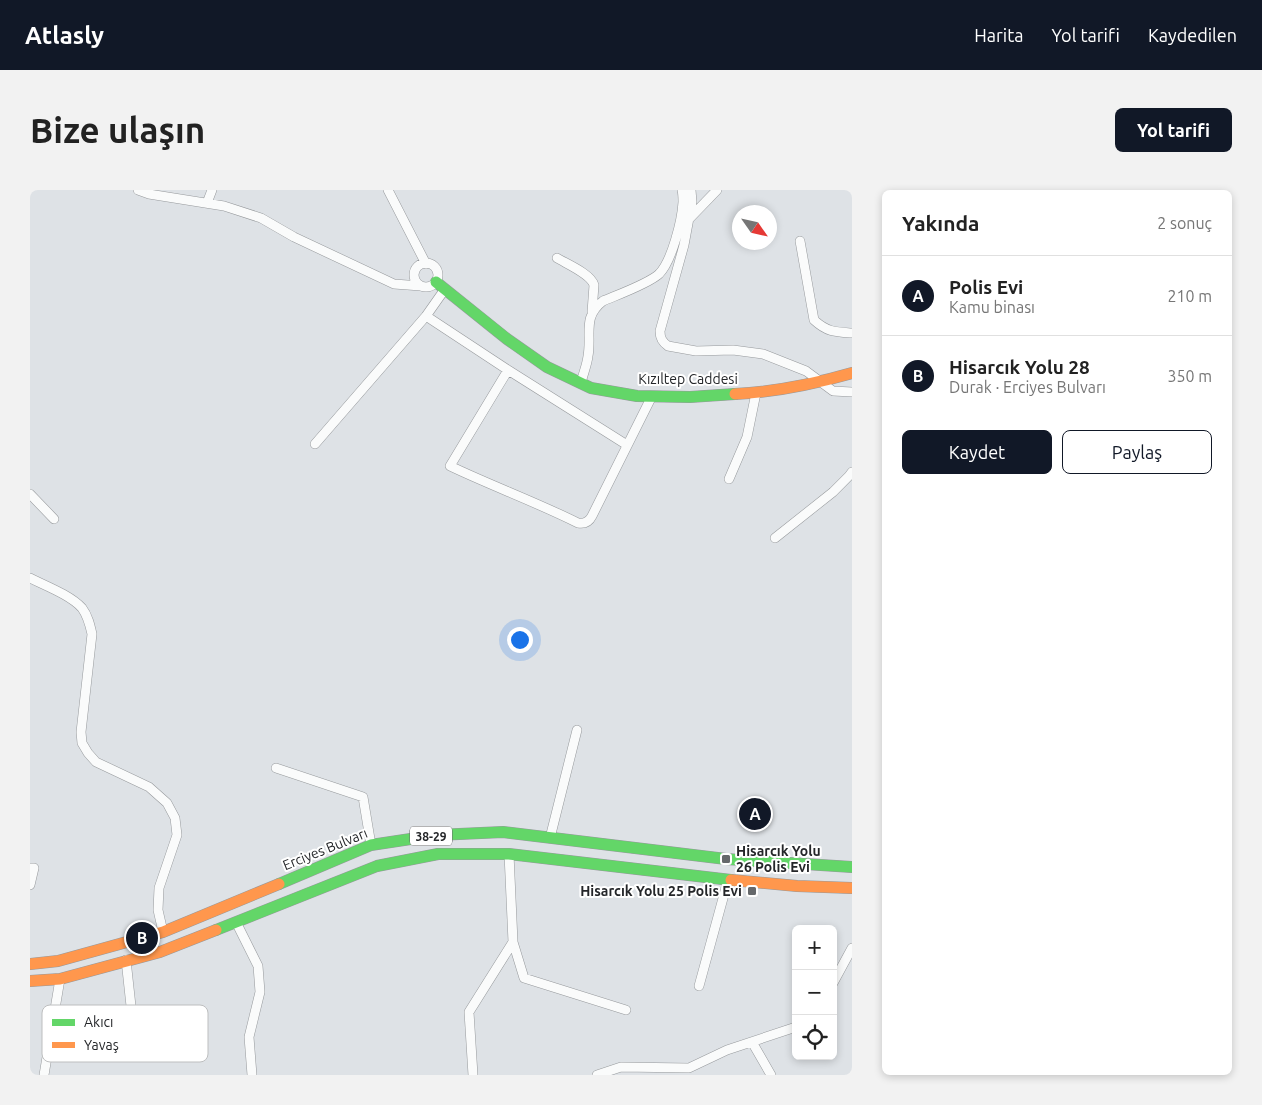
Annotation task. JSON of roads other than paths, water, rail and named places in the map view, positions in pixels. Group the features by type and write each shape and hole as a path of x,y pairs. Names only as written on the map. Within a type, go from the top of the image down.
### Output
{"main road":[{"name":"Kızıltep Caddesi","path":"440,285 507,339 547,367 591,388 637,396 690,397 756,393 819,382 852,373"},
{"name":"Erciyes Bulvarı","path":"30,964 58,961 163,932 371,845 437,835 503,832 726,859 852,868"},
{"name":"38-29","path":"30,981 60,979 160,952 377,866 438,854 509,854 728,880 797,886 852,888"}],"street":[{"path":"138,190 149,194 224,206 261,218 294,237 394,284 429,287 440,285"},
{"path":"207,203 212,190"},
{"path":"388,190 426,264"},
{"path":"592,312 603,301 647,282 658,275 666,266 678,233 683,201 682,190"},
{"path":"691,190 692,202 681,255 660,331 661,340 664,344 696,351 733,350 763,354 806,371 833,391 852,392"},
{"path":"688,220 717,190"},
{"path":"800,241 814,320 822,327 834,332 852,333"},
{"path":"557,258 593,282 588,356 581,383"},
{"path":"315,444 426,316 440,285 434,267 426,264 418,266 414,273 415,281 421,286"},
{"path":"426,316 627,445"},
{"path":"508,370 450,466 578,523 590,519 652,396"},
{"path":"729,478 747,437 756,393"},
{"path":"775,538 833,492 852,472"},
{"path":"30,494 54,519"},
{"path":"30,578 73,600 83,609 89,621 92,634 81,732 82,743 88,754 96,762 149,787 167,804 174,818 177,835 159,888 158,910 163,932"},
{"path":"550,838 577,730"},
{"path":"276,768 363,798 371,845"},
{"path":"509,854 513,942 524,978 626,1010"},
{"path":"30,868 34,868 30,884"},
{"path":"699,986 728,880"},
{"path":"236,922 258,966 260,992 249,1037 252,1075"},
{"path":"473,1075 469,1012 513,942"},
{"path":"837,976 852,948"},
{"path":"126,960 131,1005"},
{"path":"56,1005 60,979"},
{"path":"597,1075 621,1067 689,1068 727,1050 792,1028"},
{"path":"752,1042 771,1075"},
{"path":"44,1075 46,1062"}],"place":[{"name":"Polis Evi","path":"755,814"},
{"name":"Hisarcık Yolu 26 Polis Evi","path":"726,859"},
{"name":"Hisarcık Yolu 25 Polis Evi","path":"752,891"},
{"name":"Hisarcık Yolu 28","path":"142,938"}]}
